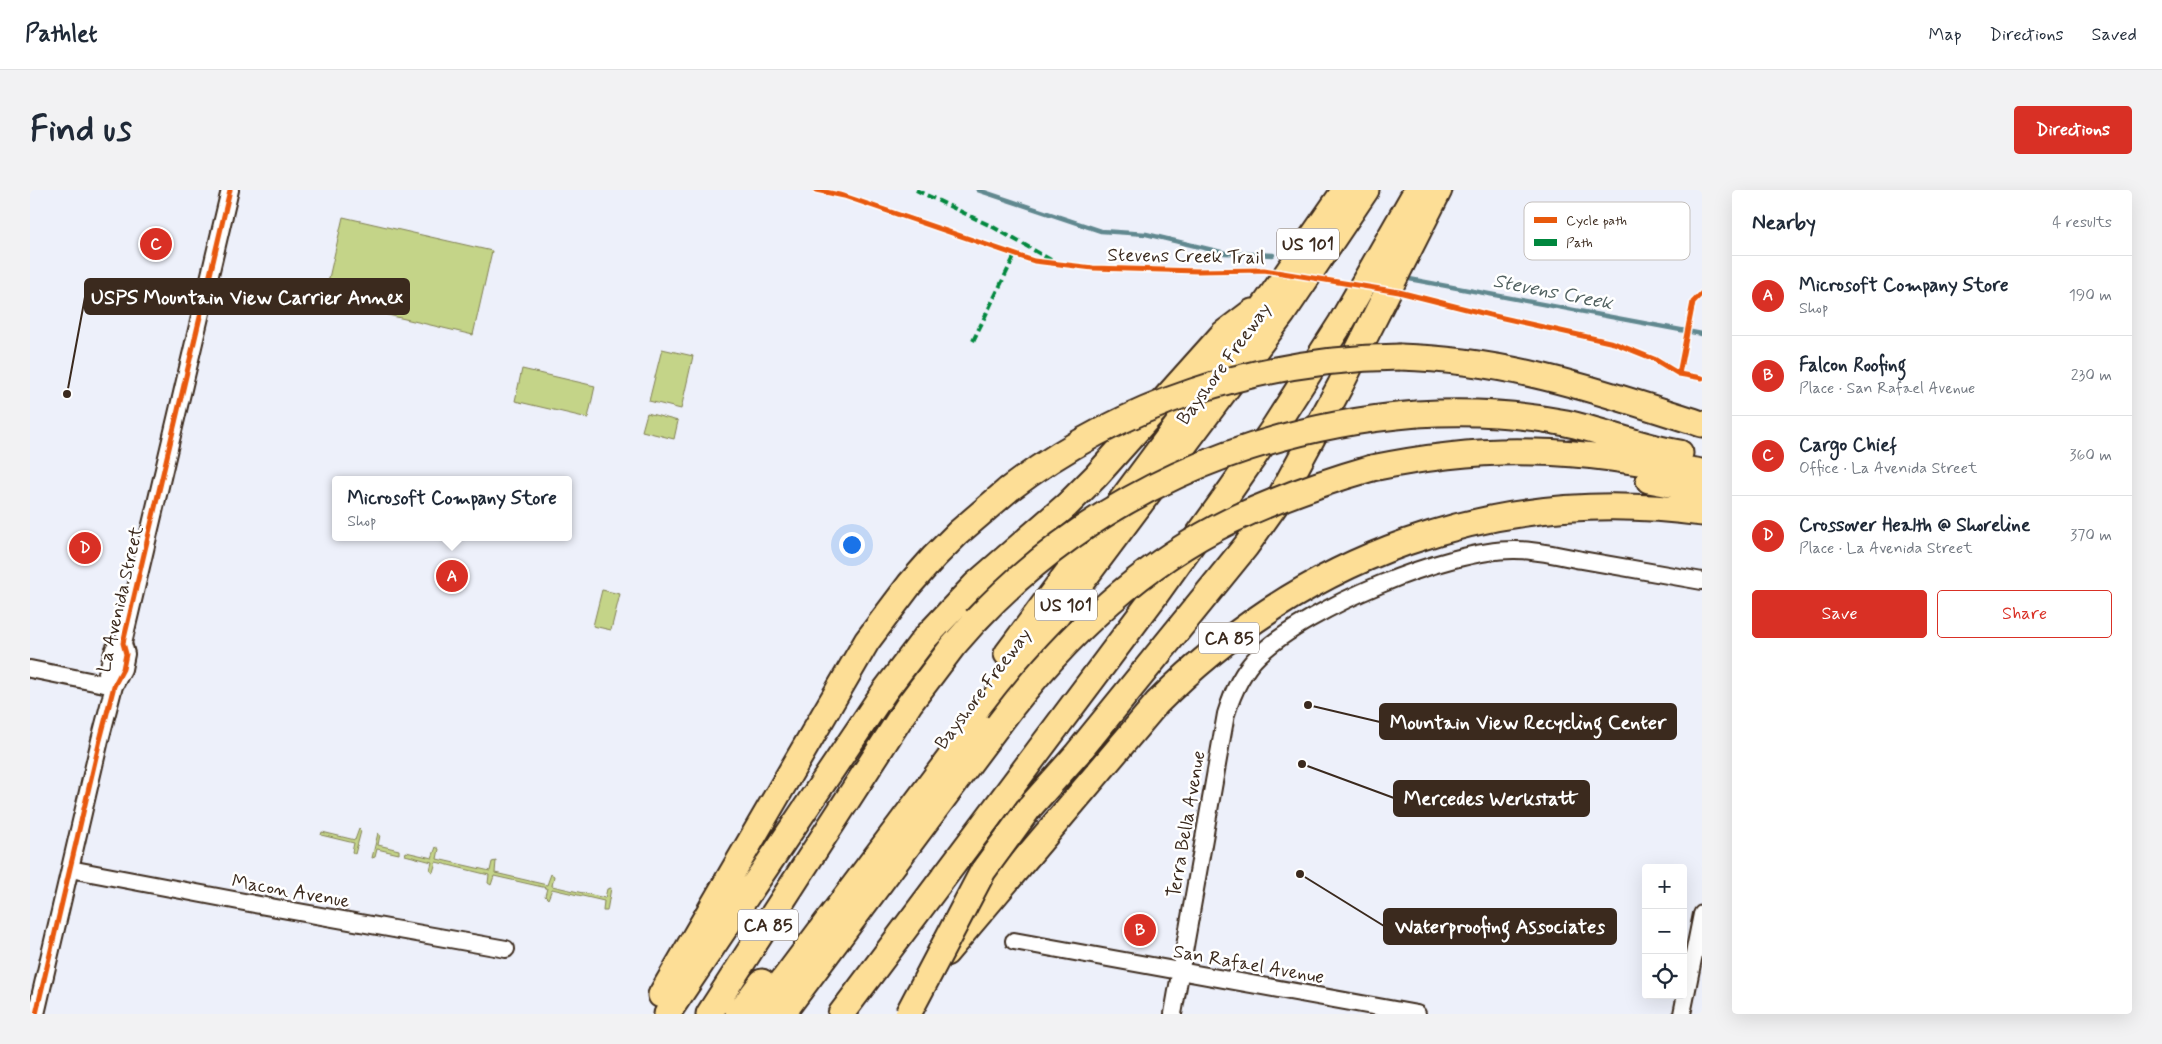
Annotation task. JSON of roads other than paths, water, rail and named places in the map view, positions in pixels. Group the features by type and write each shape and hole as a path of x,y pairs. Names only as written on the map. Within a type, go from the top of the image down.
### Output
{"highway":[{"name":"Bayshore Freeway","path":"738,1014 1232,353 1345,190"},
{"name":"US 101","path":"758,1014 1277,321 1366,190"},
{"path":"841,1014 1154,597 1238,480 1341,323 1417,190"},
{"path":"908,1014 983,871 997,849 1246,546 1278,501 1340,386 1439,190"},
{"path":"667,1014 884,692 926,638 974,585 1054,516 1096,476 1223,334 1270,299"},
{"path":"650,1014 867,641 910,584 958,533 1008,490 1053,458 1101,430 1197,389 1260,372 1288,366 1344,359 1400,357 1461,361 1529,372 1576,384 1702,424"},
{"name":"CA 85","path":"709,1014 905,711 932,673 976,620 1014,581 1064,542 1119,506 1177,474 1239,450 1314,428 1367,419 1417,414 1478,413 1544,419 1567,423 1664,450 1702,457"},
{"path":"799,1014 1003,728 1022,693 1068,640 1120,594 1174,554 1221,526 1314,486 1374,475 1448,456 1533,452 1592,456 1702,472"},
{"path":"1374,475 1531,465 1589,470 1702,490"},
{"name":"CA 85","path":"895,1014 1157,703 1217,647 1278,603 1358,561 1413,539 1470,522 1523,512 1578,507 1635,507 1702,513"},
{"path":"782,1014 1003,728"}],"street":[{"name":"La Avenida Street","path":"36,1014 114,686 121,676 126,654 124,643 230,190"},
{"name":"Terra Bella Avenue","path":"1172,1014 1226,714 1238,683 1258,656 1272,643 1339,603 1390,580 1439,564 1496,552 1528,551 1702,581"},
{"path":"30,670 114,686"},
{"name":"Macon Avenue","path":"70,869 506,949"},
{"path":"1682,1014 1702,914"},
{"name":"San Rafael Avenue","path":"1014,941 1417,1014"}],"waterway":[{"name":"Stevens Creek","path":"978,190 1101,231 1146,234 1225,253 1273,255"},
{"name":"Stevens Creek","path":"1404,278 1702,334"}],"place":[{"name":"Cargo Chief","path":"156,244"},
{"name":"USPS Mountain View Carrier Annex","path":"67,394"},
{"name":"Crossover Health @ Shoreline","path":"85,548"},
{"name":"Microsoft Company Store","path":"452,576"},
{"name":"Mountain View Recycling Center","path":"1308,705"},
{"name":"Mercedes Werkstatt","path":"1302,764"},
{"name":"Waterproofing Associates","path":"1300,874"},
{"name":"Falcon Roofing","path":"1140,930"}]}
